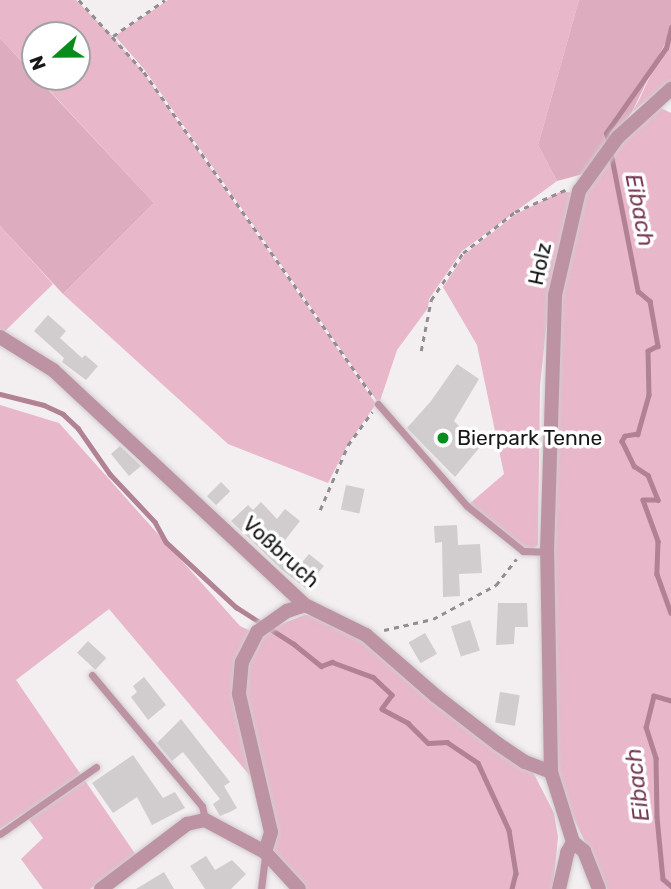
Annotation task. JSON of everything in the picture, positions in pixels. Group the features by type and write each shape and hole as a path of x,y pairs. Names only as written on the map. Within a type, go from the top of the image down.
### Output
{"street":[{"name":"Holz","path":"547,552 555,295 579,191 618,137 671,89"},
{"name":"Voßbruch","path":"0,337 53,370 305,605 366,635 436,696 498,744 524,762 551,772"},
{"path":"547,552 551,772 573,842 584,851 599,889"},
{"path":"265,852 271,832 239,694 242,662 257,632 273,619 305,605"},
{"path":"101,889 187,824 205,820 265,852 299,889"},
{"path":"559,889 567,853 573,842"}],"lane":[{"path":"378,404 467,506 523,551 547,552"},
{"path":"92,675 202,806 205,820"},
{"path":"0,834 96,767"},
{"path":"261,889 265,852"}],"path":[{"path":"79,0 144,72 378,404 348,445 320,510"},
{"path":"113,36 165,0"},
{"path":"421,351 431,300 464,253 515,212 562,190 579,191"},
{"path":"366,635 433,619 496,585 523,551"}],"shaded area":[{"path":"0,0 76,0 143,72 376,404 348,444 328,483 228,444 63,294 154,203 50,91 91,91 91,21 21,21 21,60 0,38"},
{"path":"168,0 579,0 538,145 557,181 462,251 429,299 428,308 397,350 379,404 144,69 115,36"},
{"path":"579,0 671,0 671,31 632,112 587,173 557,181 538,145"},
{"path":"671,31 671,81 632,112 638,102"},
{"path":"0,38 21,60 21,91 49,91 154,203 63,294 0,226"},
{"path":"655,105 671,113 671,889 607,889 560,789 556,759 552,551 557,295 573,218 591,175"},
{"path":"562,191 573,193 550,292 540,386 538,545 530,551 524,550 468,505 504,474 477,345 443,287 465,254 516,214"},
{"path":"0,226 53,284 1,335 0,334"},
{"path":"0,405 59,423 240,626 251,631 240,650 234,674 233,701 251,777 109,609 16,680 136,855 90,889 43,889 21,859 43,838 24,813 0,829"},
{"path":"304,615 321,616 362,640 534,774 554,813 558,837 553,889 306,889 273,850 242,695 250,649 267,630"}],"building":[{"path":"48,315 66,331 60,338 82,358 85,355 98,366 86,380 62,362 64,358 34,331"},
{"name":"Bierpark Tenne","path":"457,364 479,379 454,421 480,447 455,477 407,428 431,401"},
{"path":"120,446 141,466 129,476 111,454"},
{"path":"221,482 230,491 216,505 207,496"},
{"path":"346,485 365,489 359,513 341,509"},
{"path":"261,502 277,519 285,509 300,521 278,549 299,566 309,554 324,566 313,579 317,582 309,591 282,570 231,521 248,505 253,510"},
{"path":"457,525 458,545 480,544 482,573 459,574 460,596 443,597 442,542 435,543 434,526"},
{"path":"498,603 527,603 528,627 515,627 514,644 496,645"},
{"path":"470,620 480,650 461,657 451,626"},
{"path":"425,633 437,654 421,663 409,642"},
{"path":"88,641 106,658 95,670 77,653"},
{"path":"144,677 166,705 148,720 131,697 137,692 133,686"},
{"path":"500,692 520,695 515,726 495,723"},
{"path":"181,719 230,782 224,786 237,808 220,816 213,804 220,799 183,752 172,761 157,743"},
{"path":"133,755 163,798 175,792 185,808 152,825 137,797 113,813 92,783"},
{"path":"206,856 215,870 232,860 246,874 231,889 205,889 190,866"},
{"path":"164,872 174,889 136,889"}],"waterway":[{"name":"Eibach","path":"609,144 606,133 666,48 671,28"},
{"name":"Eibach","path":"611,153 638,291 650,301 658,346 648,351 649,395 638,434 625,436 622,441 634,466 648,475 658,500 643,500 658,541 657,574 671,613"},
{"path":"0,394 44,405 63,414 78,428 110,474 155,522 166,542 236,607 294,644 321,666 332,662 373,677 392,695 382,709 408,723 428,743 447,742 478,763 509,830 516,873 512,889"},
{"name":"Eibach","path":"671,701 654,696 646,727 656,758 657,817 663,879 671,886"}],"place":[{"name":"Bierpark Tenne","path":"443,438"}]}
